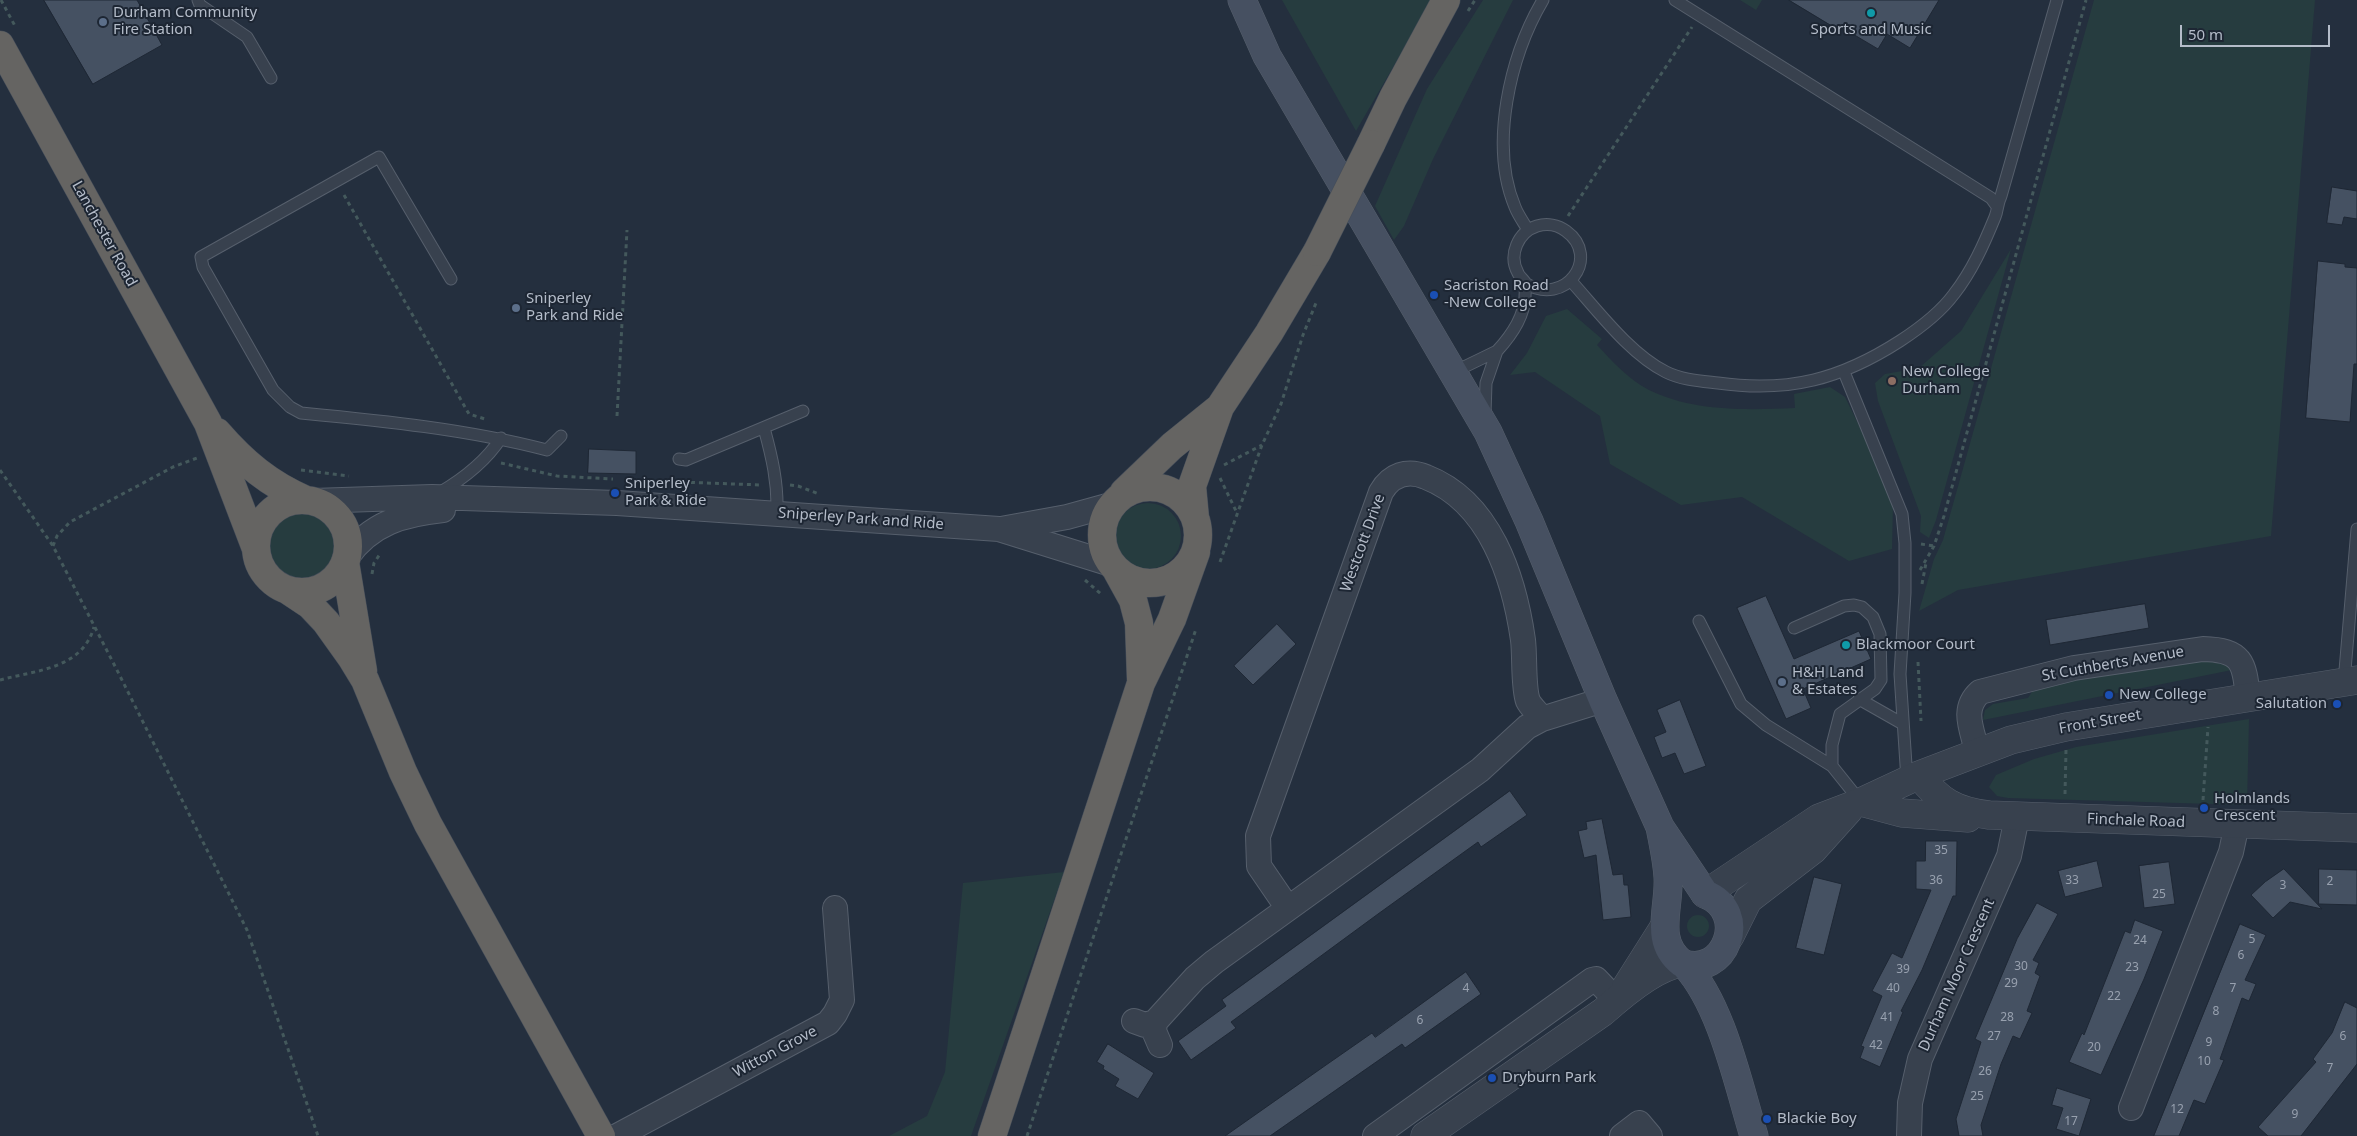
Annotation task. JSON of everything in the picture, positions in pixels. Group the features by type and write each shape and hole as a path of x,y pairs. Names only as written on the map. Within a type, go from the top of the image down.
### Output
{"highway":[{"path":"1207,560 1198,535 1192,486 1220,407 1269,333 1317,252 1393,98 1446,0"},
{"name":"Lanchester Road","path":"10,40 208,423"},
{"path":"1141,683 1139,623 1133,600 1102,548 1101,532 1105,514 1172,446 1220,407"},
{"path":"208,423 255,546 258,562 266,577 274,584 289,591 310,605 326,622 365,680 403,772 428,824 601,1136"},
{"path":"208,423 248,464 268,481 334,512 344,527 348,542 346,560 365,680"},
{"path":"1116,501 1138,488 1155,487 1169,490 1179,496 1190,508 1195,518"},
{"path":"255,546 258,528 276,507 290,501 310,501"},
{"path":"289,591 304,593 319,589 333,581 346,560"},
{"path":"1114,568 1135,581 1150,584 1171,578 1186,568 1207,560"},
{"path":"992,1136 1141,683 1172,619 1207,560"}],"main road":[{"path":"1242,0 1267,56 1453,370 1484,426 1529,521 1603,700 1660,827 1705,894 1715,900 1727,914 1730,925 1728,941 1719,974 1721,1029"},
{"path":"1660,827 1668,876 1665,923 1668,947 1704,990 1721,1029 1754,1136"},
{"path":"1665,923 1677,903 1705,894"},
{"path":"1684,964 1699,964 1711,960 1728,941"}],"street":[{"name":"Westcott Drive","path":"1287,907 1259,866 1258,836 1381,492 1390,479 1408,472 1420,474 1449,487 1473,510 1487,531 1499,552 1517,605 1529,701 1542,719"},
{"path":"310,501 432,497 512,501"},
{"path":"346,560 364,536 398,517 512,501"},
{"name":"Sniperley Park and Ride","path":"512,501 617,503 999,529"},
{"path":"999,529 1067,517 1116,501"},
{"path":"999,529 1114,568"},
{"name":"St Cuthberts Avenue","path":"1977,751 1968,710 1971,700 1980,692 2074,668 2203,649 2216,649 2235,656 2241,662 2245,669 2248,697"},
{"name":"Front Street","path":"1705,894 1819,818 1858,804 1913,777 1977,751 2011,740 2066,727 2351,681"},
{"path":"1160,1045 1154,1030 1145,1022 1214,962 1287,907 1480,770 1527,727 1542,719 1603,700"},
{"name":"Finchale Road","path":"1913,777 1954,807 1977,814 2065,819 2357,828"},
{"name":"Front Street","path":"1728,941 1735,922 1748,900 1813,850 1858,804"},
{"name":"Finchale Road","path":"1858,804 1924,816 1948,818 2011,817"},
{"name":"Durham Moor Crescent","path":"1909,1136 1910,1103 1920,1059 2010,856 2011,817"},
{"path":"2131,1108 2231,852 2237,824"},
{"name":"Witton Grove","path":"617,1136 828,1024 842,1000 835,908"},
{"path":"1618,999 1655,945 1665,923"},
{"path":"1429,1098 1436,1129 1665,967 1684,964"},
{"path":"1375,1136 1592,980 1600,981 1618,999"},
{"path":"1622,1136 1639,1123 1650,1136"}],"lane":[{"path":"198,0 200,5 247,37 271,78"},
{"path":"1528,230 1515,206 1509,186 1505,160 1505,116 1515,65 1526,34 1543,0"},
{"path":"1675,0 1991,198 1996,205"},
{"path":"1571,281 1648,361 1683,378 1734,386 1792,385 1844,372 1878,355 1934,316 1954,294 1978,258 1996,214 1996,205 2001,196 2057,0"},
{"path":"451,279 379,157 201,257 203,267 273,390 290,407 301,413 421,425 501,438 547,450 561,436"},
{"path":"1551,225 1561,227 1571,234 1580,252 1580,263 1571,281 1558,289 1547,291 1534,288 1525,283 1517,273 1514,254 1517,244 1528,230 1538,226 1551,225"},
{"path":"1453,370 1464,367 1497,351 1508,339 1521,314 1525,300 1525,283"},
{"path":"1484,426 1486,383 1497,351"},
{"path":"1844,372 1902,514 1905,543 1905,593 1900,674 1903,724 1913,777"},
{"path":"680,459 686,460 803,412"},
{"path":"764,428 778,485 777,513"},
{"path":"432,497 468,474 486,458 501,438"},
{"path":"2351,681 2357,529"},
{"path":"1794,628 1844,606 1854,605 1862,607 1873,617 1880,634 1881,680 1875,688 1840,714 1836,723 1832,745 1832,766"},
{"path":"1699,621 1741,704 1766,725 1832,766 1858,804"},
{"path":"1859,699 1903,724"}],"path":[{"path":"1,0 10,40"},
{"path":"1921,587 1926,560 1944,516 2086,0"},
{"path":"1561,227 1699,15"},
{"path":"336,181 469,414 493,421"},
{"path":"617,416 627,230"},
{"path":"1207,560 1237,513 1262,445 1282,404 1303,335 1317,302"},
{"path":"1237,513 1216,469 1262,445"},
{"path":"52,546 57,536 70,522 173,467 219,450"},
{"path":"0,470 52,546 247,930 318,1136"},
{"path":"300,470 356,477"},
{"path":"557,476 615,479"},
{"path":"625,480 798,486 824,495"},
{"path":"370,580 374,563 382,551"},
{"path":"1083,579 1105,597"},
{"path":"1028,1136 1198,621"},
{"path":"0,680 62,664 76,656 90,641 94,626"},
{"path":"1918,652 1921,729"},
{"path":"2202,823 2208,734"},
{"path":"2065,819 2066,759"}],"green space":[{"path":"1282,0 1432,0 1356,131"},
{"path":"1483,0 1513,0 1433,159 1404,226 1394,240 1375,206 1427,89"},
{"path":"1740,0 1762,0 1756,10"},
{"path":"2094,0 2315,0 2271,536 1958,590 1919,611 1934,559 1943,540"},
{"path":"2011,249 1936,520 1929,538 1920,532 1921,516 1878,401 1875,383 1885,374 1919,368 1961,331"},
{"path":"1567,309 1602,339 1597,345 1621,370 1642,386 1666,397 1702,406 1758,409 1795,408 1794,394 1830,387 1845,397 1872,452 1893,506 1892,549 1849,561 1742,497 1681,505 1610,464 1600,416 1535,372 1510,375 1527,353 1546,316"},
{"path":"1148,503 1161,506 1171,513 1178,523 1181,536 1178,549 1171,559 1161,566 1148,569 1135,566 1125,559 1118,549 1115,536 1118,523 1125,513 1135,506"},
{"path":"303,513 316,515 331,528 334,533 336,546 334,559 321,574 316,577 303,579 290,577 275,564 272,559 270,546 272,533 285,518 290,515"},
{"path":"2206,658 2221,660 2237,669 1983,720 1985,710 1993,704 2028,698 2035,687"},
{"path":"2249,719 2247,805 2008,798 1997,796 1989,787 1996,775 2034,759 2076,747"},
{"path":"1064,872 971,1136 889,1136 927,1116 945,1072 963,883"},
{"path":"1698,915 1706,918 1709,926 1706,934 1698,937 1690,934 1687,926 1690,918"}],"building":[{"name":"Durham Community Fire Station","path":"44,0 137,0 162,45 93,84"},
{"name":"Sports and Music","path":"1789,0 1939,0 1910,48 1887,34 1878,49 1841,27 1839,30"},
{"path":"2332,187 2357,191 2357,219 2344,217 2342,225 2327,223"},
{"path":"2318,261 2345,264 2345,267 2357,268 2357,364 2354,364 2350,422 2306,418"},
{"path":"589,449 636,451 636,474 588,473"},
{"name":"Blackmoor Court","path":"1766,596 1794,659 1859,631 1871,659 1803,689 1811,708 1786,719 1737,608"},
{"path":"2145,604 2149,628 2050,645 2046,620"},
{"path":"1277,624 1296,644 1253,685 1234,666"},
{"path":"1680,700 1706,766 1684,774 1675,753 1662,758 1654,737 1666,732 1657,710"},
{"path":"1510,791 1527,815 1481,847 1478,842 1378,914 1231,1022 1236,1028 1191,1060 1178,1041 1226,1006 1222,1000"},
{"path":"1602,819 1613,875 1623,874 1624,885 1628,885 1631,917 1603,920 1596,855 1584,858 1578,831 1587,829 1586,822"},
{"path":"1926,841 1957,841 1956,896 1953,896 1922,970 1901,1011 1903,1012 1880,1067 1860,1058 1864,1047 1861,1046 1882,996 1872,991 1892,953 1902,958 1931,890 1916,889 1916,861 1925,861"},
{"path":"2097,861 2103,887 2065,897 2058,871"},
{"path":"2169,862 2175,904 2144,908 2139,866"},
{"path":"2284,869 2322,909 2290,902 2273,918 2251,895 2265,882"},
{"path":"2319,869 2357,870 2357,905 2319,904"},
{"path":"1814,877 1842,884 1824,955 1796,948"},
{"path":"2037,903 2058,914 2033,960 2039,963 2035,973 2040,976 2027,1011 2032,1013 2020,1039 2013,1036 2001,1064 1981,1125 1983,1136 1959,1136 1956,1119 1981,1042 1975,1039 2017,939"},
{"path":"2135,920 2163,931 2144,979 2101,1075 2069,1062 2082,1033 2084,1035 2125,931 2130,933"},
{"path":"2240,924 2266,935 2245,980 2256,984 2249,1001 2242,998 2220,1059 2224,1060 2205,1104 2194,1100 2179,1136 2154,1136"},
{"path":"1466,972 1481,994 1405,1048 1402,1044 1270,1136 1225,1136 1372,1033 1375,1037"},
{"path":"2345,1002 2357,1008 2357,1064 2301,1136 2268,1136 2258,1127 2316,1062 2313,1059 2332,1033"},
{"path":"1108,1044 1154,1073 1138,1099 1115,1086 1119,1079 1103,1069 1104,1066 1097,1062"},
{"path":"2057,1088 2091,1099 2079,1136 2056,1129 2063,1108 2052,1105"}],"place":[{"name":"Sports and Music","path":"1871,13"},
{"name":"Durham Community Fire Station","path":"103,22"},
{"name":"Sacriston Road -New College","path":"1434,295"},
{"name":"Sniperley Park and Ride","path":"516,308"},
{"name":"New College Durham","path":"1892,381"},
{"name":"Sniperley Park & Ride","path":"615,493"},
{"name":"Blackmoor Court","path":"1846,645"},
{"name":"H&H Land & Estates","path":"1782,682"},
{"name":"New College","path":"2109,695"},
{"name":"Salutation","path":"2337,704"},
{"name":"Holmlands Crescent","path":"2204,808"},
{"name":"Dryburn Park","path":"1492,1078"},
{"name":"Blackie Boy","path":"1767,1119"}]}
